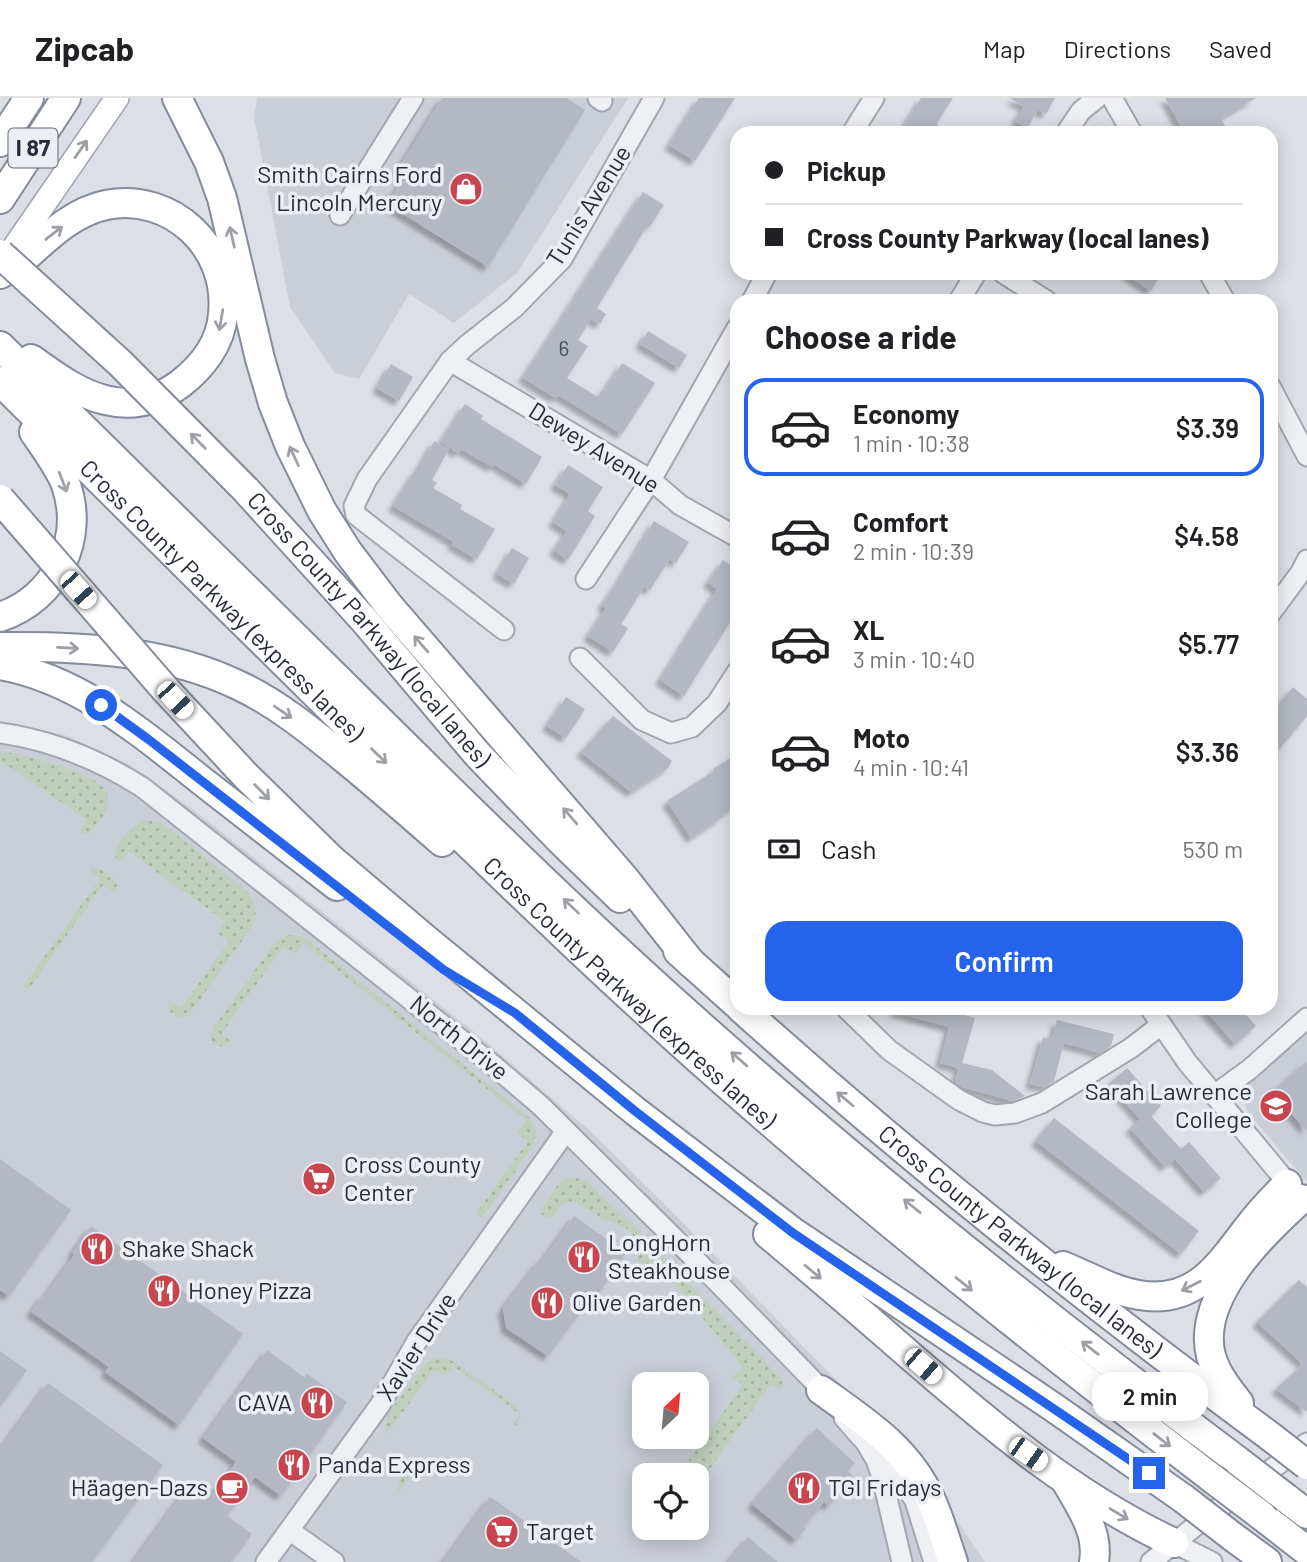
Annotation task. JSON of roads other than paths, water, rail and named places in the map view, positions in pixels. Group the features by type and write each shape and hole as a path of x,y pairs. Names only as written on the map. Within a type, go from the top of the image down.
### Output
{"highway":[{"name":"I 87","path":"0,142 29,98"},
{"name":"I 87","path":"0,199 66,98"},
{"path":"177,98 209,162 222,198 273,403 294,456 322,511 348,552 389,606 624,878 691,963"},
{"path":"0,274 80,215 106,205 134,204 155,208 177,218 199,236 208,248 218,271 224,301 220,331 198,368 163,396 149,401 116,402 88,394 2,344"},
{"name":"Cross County Parkway (local lanes)","path":"0,254 120,363 246,490 364,620 446,719 519,799 578,858 730,998"},
{"name":"Cross County Parkway (express lanes)","path":"2,344 479,818 695,1021 827,1136 944,1232 1297,1506"},
{"path":"0,382 58,468 68,494 71,524 65,556 51,582 34,600 0,617"},
{"name":"Cross County Parkway (express lanes)","path":"0,382 462,838 676,1040 924,1253 1307,1551"},
{"path":"0,499 165,689 246,776 332,860 415,930 635,1111 793,1233 1053,1407 1184,1499 1267,1562"},
{"path":"0,647 80,649 142,656 206,672 262,698 329,746 676,1040"},
{"path":"0,665 35,673 58,682 101,705 444,970 515,1013"},
{"name":"Cross County Parkway (local lanes)","path":"749,1015 1030,1252 1307,1465"},
{"path":"635,1111 724,1198 1021,1449 1066,1481 1145,1530 1174,1543"},
{"path":"1030,1252 1127,1292 1154,1296 1180,1292 1200,1282 1218,1267 1258,1215 1298,1196"},
{"path":"1262,1431 1224,1382 1214,1363 1209,1335 1218,1301 1232,1275 1298,1196"},
{"path":"821,1390 880,1432 903,1456 931,1500 953,1562"},
{"path":"1066,1481 1092,1530 1094,1562"}],"main road":[{"path":"0,268 117,98"}],"street":[{"path":"340,215 413,98"},
{"name":"Tunis Avenue","path":"503,629 356,515 354,506 367,479 450,361 514,309 562,259 654,98"},
{"path":"856,126 874,98"},
{"path":"1071,126 1081,111 1097,98"},
{"path":"1112,98 1128,126"},
{"path":"1014,280 1036,294"},
{"path":"586,579 651,480 730,340"},
{"name":"Dewey Avenue","path":"450,361 651,480 680,505 730,533"},
{"path":"1278,401 1307,456"},
{"path":"1278,603 1307,561"},
{"path":"580,658 642,720 671,733 692,727 717,703 730,683"},
{"name":"North Drive","path":"0,733 50,745 113,770 155,797 518,1085 679,1243 821,1390 874,1439 915,1501 934,1562"},
{"path":"853,1015 889,1050 959,1100 982,1112 995,1115 1015,1113 1042,1103 1131,1048 1161,1026"},
{"path":"1154,1015 1214,1095 1298,1196"},
{"path":"1214,1095 1250,1069 1307,1018"},
{"name":"Xavier Drive","path":"266,1562 380,1405 416,1341 566,1131"},
{"name":"North Drive","path":"821,1390 866,1443 876,1460 902,1562"},
{"path":"1151,1562 1307,1443"},
{"path":"296,1535 334,1562"},
{"path":"1174,1543 1212,1562"}],"place":[{"name":"Smith Cairns Ford Lincoln Mercury","path":"466,189"},
{"name":"Sarah Lawrence College","path":"1276,1106"},
{"name":"Cross County Center","path":"319,1179"},
{"name":"Shake Shack","path":"97,1249"},
{"name":"LongHorn Steakhouse","path":"584,1257"},
{"name":"Honey Pizza","path":"164,1291"},
{"name":"Olive Garden","path":"547,1303"},
{"name":"CAVA","path":"317,1403"},
{"name":"Panda Express","path":"294,1465"},
{"name":"Häagen-Dazs","path":"232,1488"},
{"name":"TGI Fridays","path":"804,1488"},
{"name":"Target","path":"502,1532"}]}
